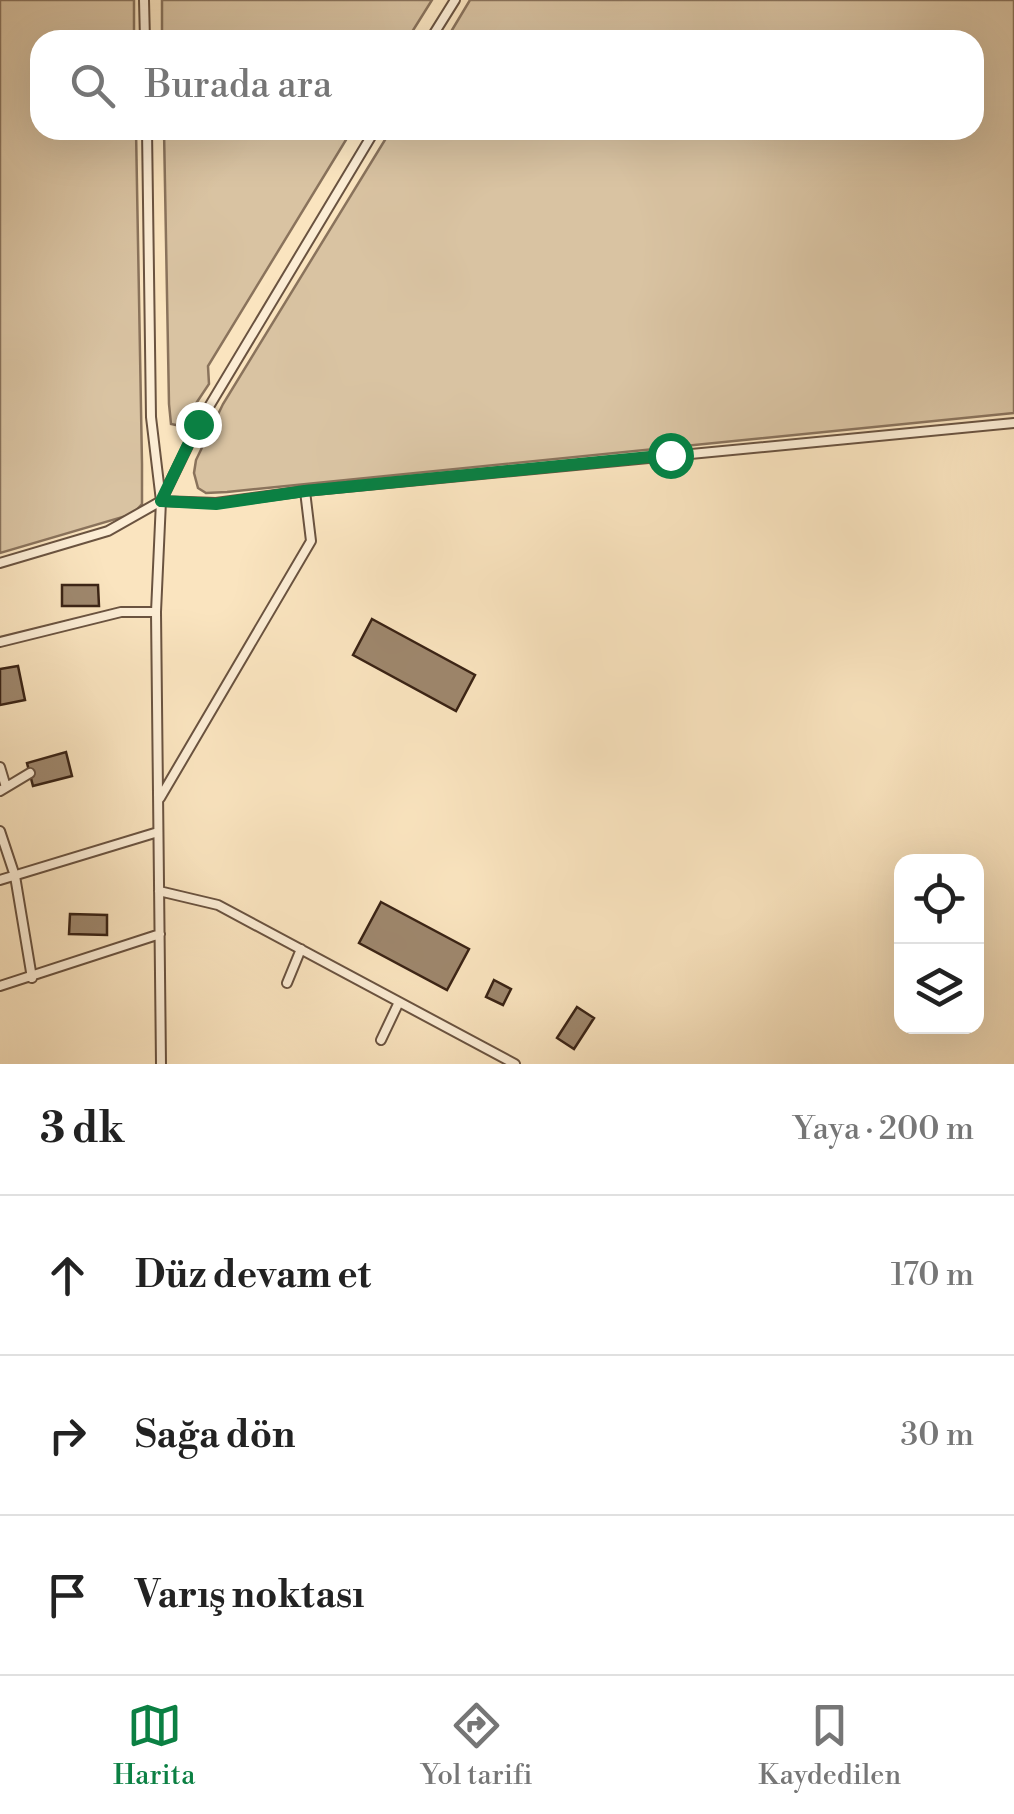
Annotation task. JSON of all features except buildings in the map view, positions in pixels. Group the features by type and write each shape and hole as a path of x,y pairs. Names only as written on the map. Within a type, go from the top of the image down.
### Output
{"lane":[{"path":"144,0 145,30"},
{"path":"436,30 455,0"},
{"path":"147,140 151,417 161,501 156,612 162,1064"},
{"path":"161,501 198,424 370,140"},
{"path":"0,564 108,531 161,501 216,504 305,491 1014,423"},
{"path":"158,802 311,541 305,491"},
{"path":"0,642 121,612 156,612"},
{"path":"0,767 3,789 30,773"},
{"path":"0,831 15,876 32,978"},
{"path":"0,880 158,832"},
{"path":"159,891 218,905 515,1064"},
{"path":"0,986 160,934"},
{"path":"287,983 301,950"},
{"path":"381,1040 399,1002"}],"shaded area":[{"path":"0,0 134,0 134,30 30,30 30,140 136,140 142,504 133,514 0,553"},
{"path":"162,0 432,0 413,30 162,30"},
{"path":"470,0 1014,0 1014,413 227,492 206,493 198,488 196,460 223,404 385,140 984,140 984,30 452,30"},
{"path":"164,140 346,140 208,366 209,384 181,426 171,424"}],"route":[{"path":"198,424 161,501 216,504 305,491 670,455"}]}
